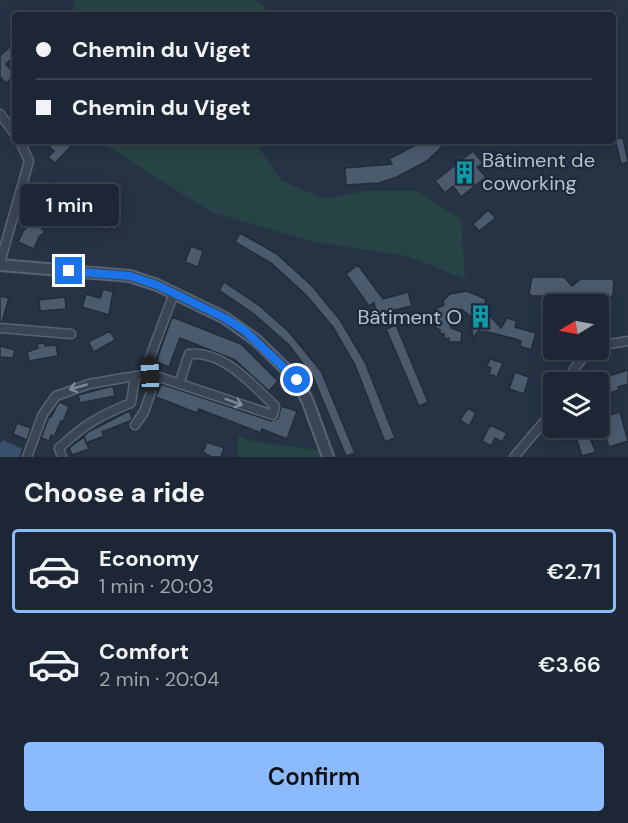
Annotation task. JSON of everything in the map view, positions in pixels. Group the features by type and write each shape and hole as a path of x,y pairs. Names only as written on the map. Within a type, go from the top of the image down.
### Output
{"street":[{"path":"0,114 12,130"},
{"path":"21,144 29,161 0,264 130,276 174,293 244,330 285,367 303,390 328,457"},
{"path":"135,425 144,412 151,392 149,360 174,293"},
{"path":"0,328 71,334"},
{"path":"609,344 628,341"},
{"path":"27,457 43,414 56,396 89,384 135,376 150,374 179,384 273,415 275,406 230,365 202,353 189,354 179,384"},
{"path":"62,457 59,448 82,427 96,417 131,403 135,376"},
{"path":"514,457 543,423"}],"green space":[{"path":"75,0 253,0 261,3 268,12 72,12"},
{"path":"104,144 256,144 282,181 326,199 365,191 417,191 461,219 465,279 407,256 315,242 211,212"},
{"path":"238,436 251,441 317,450 321,457 238,457"}],"water":[{"path":"3,440 22,449 19,457 0,457 0,444"}],"building":[{"path":"12,45 12,58 6,64 12,71 12,78 6,83 0,77 0,56"},
{"path":"623,138 628,162 621,164 616,139"},
{"path":"46,144 73,144 55,163 48,157 54,151"},
{"path":"417,144 445,144 427,161 397,177 379,183 346,185 345,168 392,164 389,159"},
{"name":"Bâtiment de coworking","path":"473,151 483,163 477,167 486,177 461,197 453,186 445,193 435,181"},
{"path":"51,180 64,194 46,210 38,202 46,193 44,187"},
{"path":"100,202 122,210 116,230 108,227 106,230 91,225"},
{"path":"488,210 496,218 479,231 473,224"},
{"path":"36,221 45,232 39,237 34,249 18,242 24,230"},
{"path":"240,233 277,254 313,287 340,320 365,362 395,438 385,442 355,365 333,327 306,295 271,263 235,242"},
{"path":"191,246 203,251 198,267 185,262"},
{"path":"358,265 383,299 408,292 412,306 377,314 374,303 369,306 346,274"},
{"path":"532,277 564,277 572,286 581,279 611,279 614,281 613,295 610,298 609,294 532,296 529,293"},
{"path":"224,282 260,306 289,332 321,371 355,453 346,456 313,377 289,345 254,314 219,290"},
{"path":"103,289 113,292 109,315 82,307 86,294 100,298"},
{"name":"Bâtiment O","path":"467,291 486,299 485,304 489,305 488,309 491,311 489,315 501,328 507,318 517,321 515,327 536,333 531,350 520,346 521,341 484,331 483,333 479,330 473,338 470,316 461,309 451,312 448,318 451,328 462,332 461,342 449,342 449,338 444,339 444,334 440,334 440,330 436,328 435,309 444,305 443,301 450,294"},
{"path":"0,296 9,298 2,322 0,322"},
{"path":"65,297 66,309 40,311 39,300"},
{"path":"172,317 241,344 278,381 269,391 235,360 180,338 169,367 156,362"},
{"path":"396,325 428,402 419,406 386,329"},
{"path":"110,331 115,340 94,352 88,342"},
{"path":"45,343 45,346 56,345 58,356 29,361 27,352 38,348 37,344"},
{"path":"0,346 15,350 13,358 0,357"},
{"path":"490,359 503,363 497,377 489,374 491,368 487,366"},
{"path":"628,370 628,384 609,393 609,376"},
{"path":"515,372 529,377 524,394 509,389"},
{"path":"161,384 271,421 278,419 281,406 297,411 287,439 262,429 261,433 199,409 197,413 156,397"},
{"path":"113,386 115,396 80,403 78,395"},
{"path":"59,402 69,406 63,422 61,421 54,437 51,435 49,441 41,438 49,417"},
{"path":"468,408 476,413 469,426 460,420"},
{"path":"129,411 132,418 130,421 102,432 104,436 86,443 84,436 88,432"},
{"path":"620,412 628,441 609,447 606,438 609,438 609,415"},
{"path":"17,423 31,428 27,440 13,434"},
{"path":"490,425 507,433 502,442 495,438 491,446 482,441"},
{"path":"84,437 89,449 72,455 69,448"},
{"path":"576,438 590,438 596,452 582,456"},
{"path":"207,442 224,448 221,457 211,457 203,452"}],"place":[{"name":"Bâtiment de coworking","path":"464,172"},
{"name":"Bâtiment O","path":"480,317"}],"route":[{"path":"69,271 130,276 157,285 225,318 244,330 297,380"}]}
